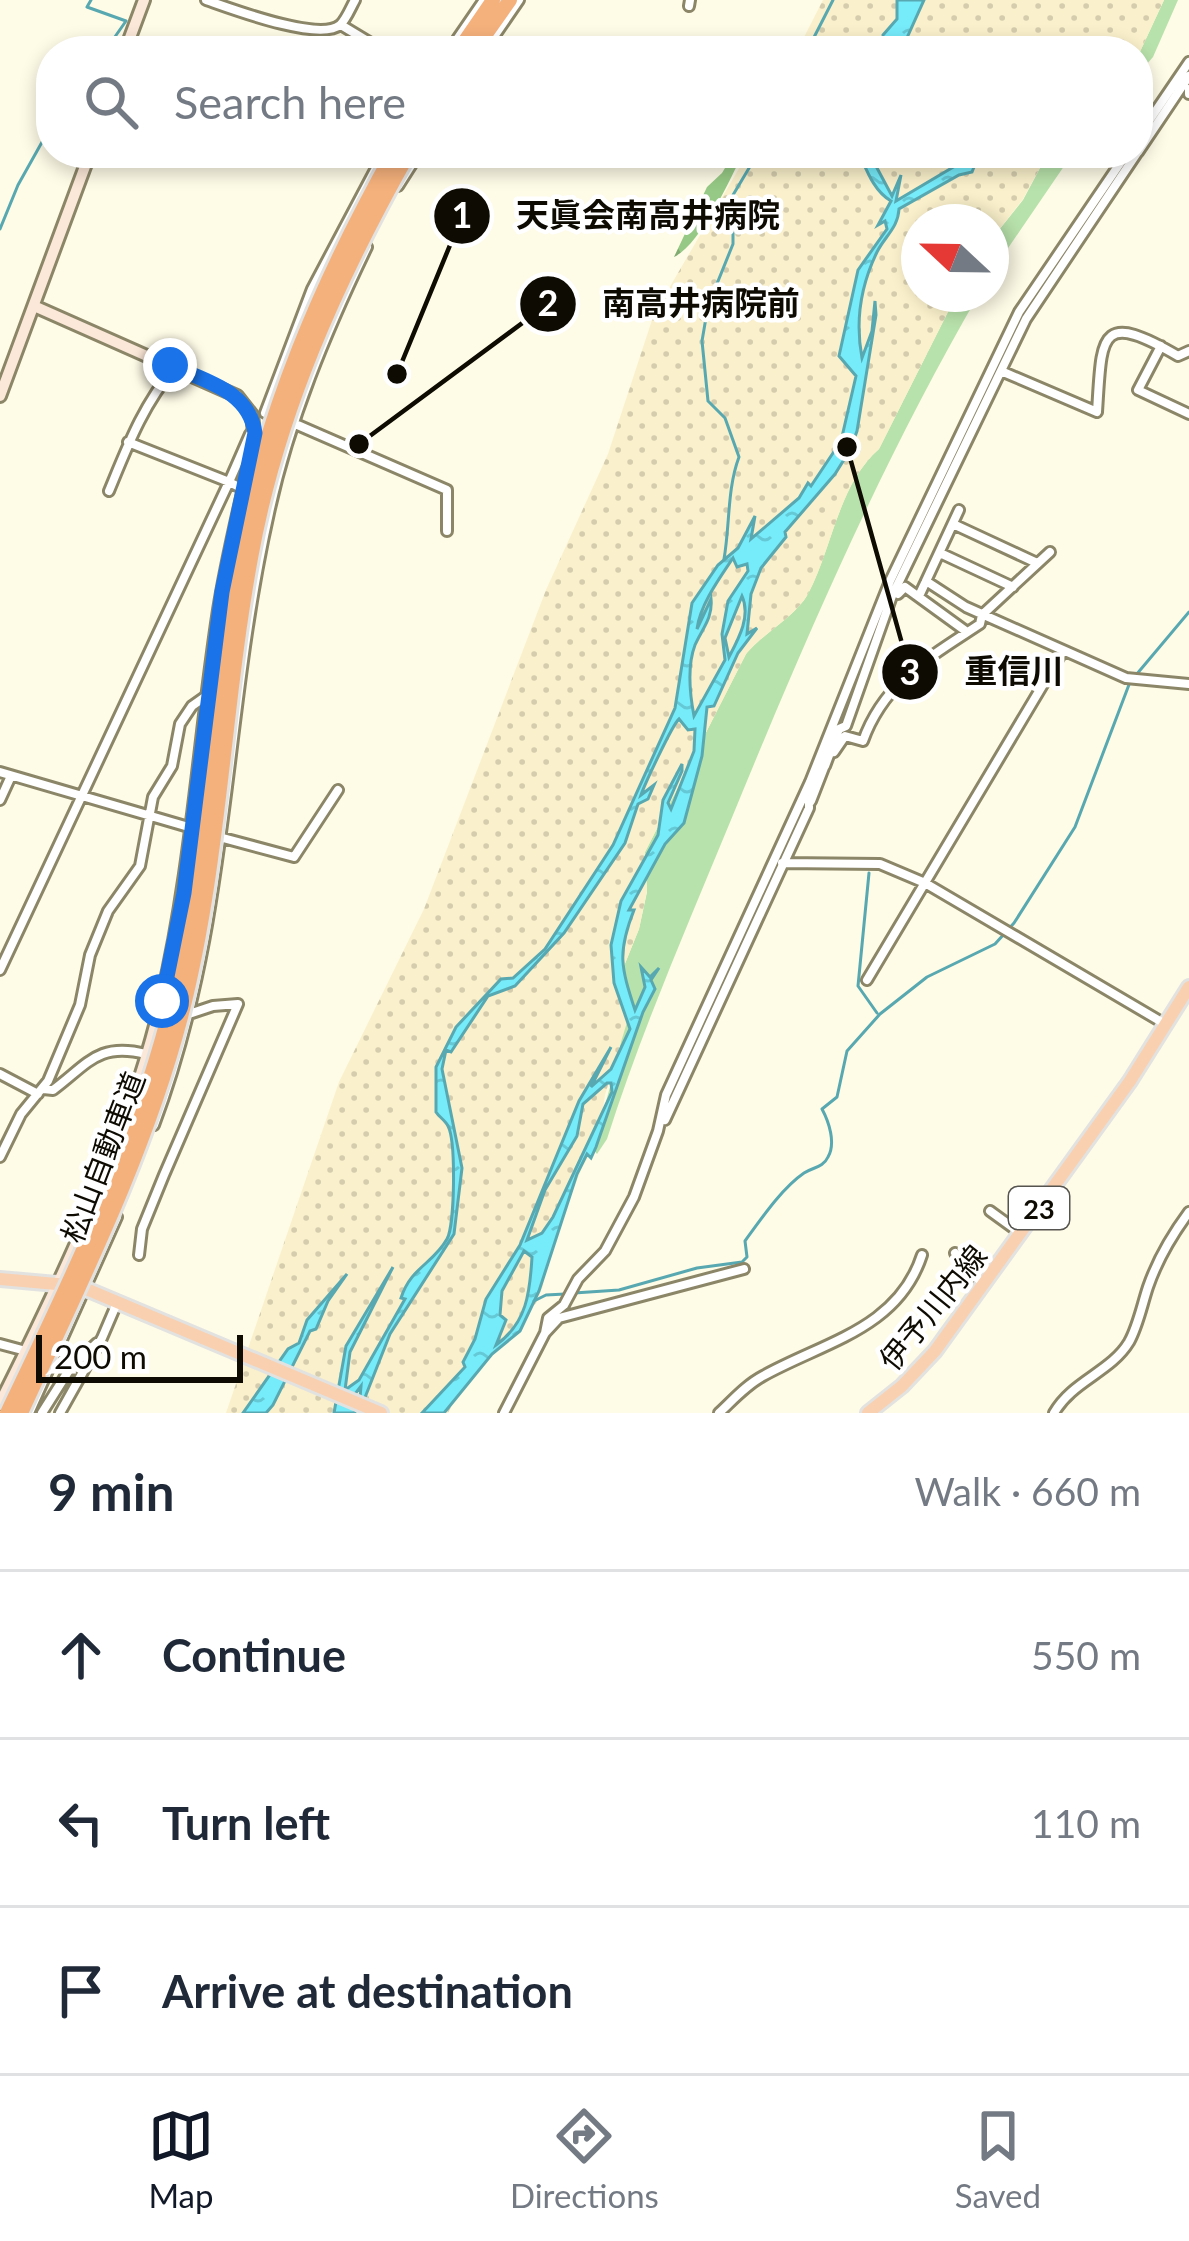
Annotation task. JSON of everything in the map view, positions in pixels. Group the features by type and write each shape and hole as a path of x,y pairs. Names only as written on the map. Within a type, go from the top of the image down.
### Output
{"highway":[{"path":"468,36 493,0"},
{"path":"485,36 510,0"},
{"name":"松山自動車道","path":"7,1413 96,1220 152,1071 193,892 226,630 253,488 269,428 322,292 386,168"},
{"name":"松山自動車道","path":"20,1413 140,1145 181,1018 206,894 251,558 281,432 334,296 401,168"}],"main road":[{"name":"伊予川内線","path":"868,1413 935,1351 1130,1081 1189,987"},
{"path":"0,1279 58,1281 87,1289 381,1413"}],"street":[{"path":"131,36 144,0"},
{"path":"206,0 322,32 341,25 355,0"},
{"path":"459,36 484,0"},
{"path":"494,36 519,0"},
{"path":"341,25 359,36"},
{"path":"1153,115 1189,62"},
{"path":"1153,129 1189,76"},
{"path":"0,396 85,168"},
{"path":"0,1403 58,1281 146,1054 171,958 193,829 218,614 258,414 312,289 376,168"},
{"path":"29,1413 87,1289 169,1087 190,1014 223,838 260,560 295,423 344,296 410,168"},
{"path":"658,1131 666,1095 810,782 890,581 1019,312 1117,168"},
{"path":"504,1413 548,1318 564,1305 578,1279 604,1251 634,1197 658,1131 809,808 839,729 846,726 882,622 1026,319 1126,168"},
{"path":"34,306 237,396 258,414 295,423 447,490 447,531"},
{"path":"1001,371 1097,412 1102,352 1108,337 1118,330 1178,356 1189,352"},
{"path":"1161,346 1138,390 1189,414"},
{"path":"110,491 152,394 175,367"},
{"path":"0,970 250,434 255,433"},
{"path":"128,442 242,488"},
{"path":"919,596 959,510"},
{"path":"953,524 1037,563"},
{"path":"825,766 845,736 863,741 874,709 905,676 980,624 982,615 1050,552"},
{"path":"940,553 1013,586"},
{"path":"926,581 982,615 1126,678 1189,684"},
{"path":"864,644 901,589 919,596 967,632"},
{"path":"867,980 1063,651"},
{"path":"0,1157 70,1032 90,955 108,911 140,866 157,787 172,766 180,724 192,706 209,694"},
{"path":"0,772 193,829"},
{"path":"0,800 11,776"},
{"path":"809,808 810,782"},
{"path":"223,838 293,857 338,790"},
{"path":"782,863 880,864 925,883 1166,1024"},
{"path":"139,1255 142,1229 238,1004 190,1014"},
{"path":"0,1074 41,1091 53,1090 80,1066 108,1052 122,1049 146,1054"},
{"path":"990,1211 1021,1233"},
{"path":"1054,1413 1067,1393 1119,1356 1131,1339 1150,1280 1189,1213"},
{"path":"955,1253 963,1267 984,1284"},
{"path":"719,1413 763,1376 880,1319 922,1255"},
{"path":"545,1333 572,1312 744,1269"},
{"path":"60,1413 121,1302"},
{"path":"42,1413 70,1367 103,1338"},
{"path":"0,1344 26,1351"}],"green space":[{"path":"1164,0 1178,0 1153,57 1153,36 1147,36"},
{"path":"725,168 735,168 694,239 674,257 707,187"},
{"path":"1040,168 1063,168 1009,247 1009,218"},
{"path":"948,312 969,312 878,485 817,616 597,1154 593,1149 619,1054 627,993 622,971 647,892 645,852 746,654 808,594 845,498 879,449"}],"sand":[{"path":"823,0 1164,0 1147,36 805,36"},
{"path":"739,168 1040,168 1009,217 1009,204 901,204 901,312 948,312 879,449 845,498 808,594 746,654 645,852 647,891 639,929 622,971 628,1019 605,1095 598,1140 549,1249 536,1303 460,1389 448,1413 226,1413 339,1082 424,909 546,590 608,454 654,314"}],"water":[{"path":"897,0 924,0 908,36 883,36 897,19"},
{"path":"867,168 877,168 892,196 901,175 896,201 952,168 974,168 901,204 894,227 871,265 859,317 862,358 872,331 875,301 876,315 857,431 835,474 761,568 751,594 747,634 757,628 738,653 714,706 707,707 702,756 684,823 665,844 629,910 634,910 623,960 635,1010 645,987 641,967 650,977 659,968 651,980 655,989 596,1147 577,1174 539,1291 520,1331 492,1354 444,1413 422,1413 465,1367 486,1299 520,1245 579,1101 611,1047 591,1087 611,1069 630,1029 614,983 611,945 621,901 658,835 663,800 682,764 668,803 671,809 694,751 695,729 688,730 679,719 647,780 641,795 654,785 648,799 638,804 625,843 564,933 515,986 488,996 451,1052 446,1050 442,1069 462,1168 454,1234 390,1334 364,1400 361,1386 355,1394 355,1413 334,1413 346,1346 393,1267 350,1352 345,1390 359,1380 405,1299 401,1298 405,1288 450,1231 452,1148 448,1126 436,1112 436,1067 456,1027 501,979 513,978 545,949 613,845 675,708 692,603 718,565 738,548 755,516 751,539 799,498 808,483 811,486 841,441 856,376 839,356 858,270 887,229 885,221 878,225 891,201","holes":["733,558 737,567 747,564 748,571 728,601 722,634 725,660 694,716 691,662 709,618 711,599 697,629 699,620","742,596 740,635 729,657 725,638","611,1083 612,1092 553,1217 542,1233 527,1240 545,1190 577,1136 583,1104","524,1251 532,1257 525,1306 514,1327 496,1345 506,1320 500,1315 502,1291"]},
{"path":"347,1274 316,1329 310,1331 273,1405 266,1413 243,1413 288,1349 299,1343 307,1320"}],"waterway":[{"path":"91,0 87,7 126,21 116,36"},
{"path":"815,36 833,0"},
{"path":"0,229 36,153"},
{"path":"724,559 739,457 725,418 708,401 702,341 708,306 733,244 733,195 749,168"},
{"path":"1136,675 1189,612"},
{"path":"574,1293 619,1290 747,1257 745,1241 772,1204 796,1179 828,1157 831,1139 822,1109 837,1097 847,1051 880,1014 927,977 995,944 1014,923 1075,827 1130,682"},
{"path":"869,873 858,986 877,1013"},
{"path":"534,1301 565,1294"}],"place":[{"name":"天眞会南高井病院","path":"397,374"},
{"name":"南高井病院前","path":"359,444"},
{"name":"重信川","path":"847,447"}],"route":[{"path":"162,1001 184,893 218,614 255,441 252,415 237,396 170,365"}]}
